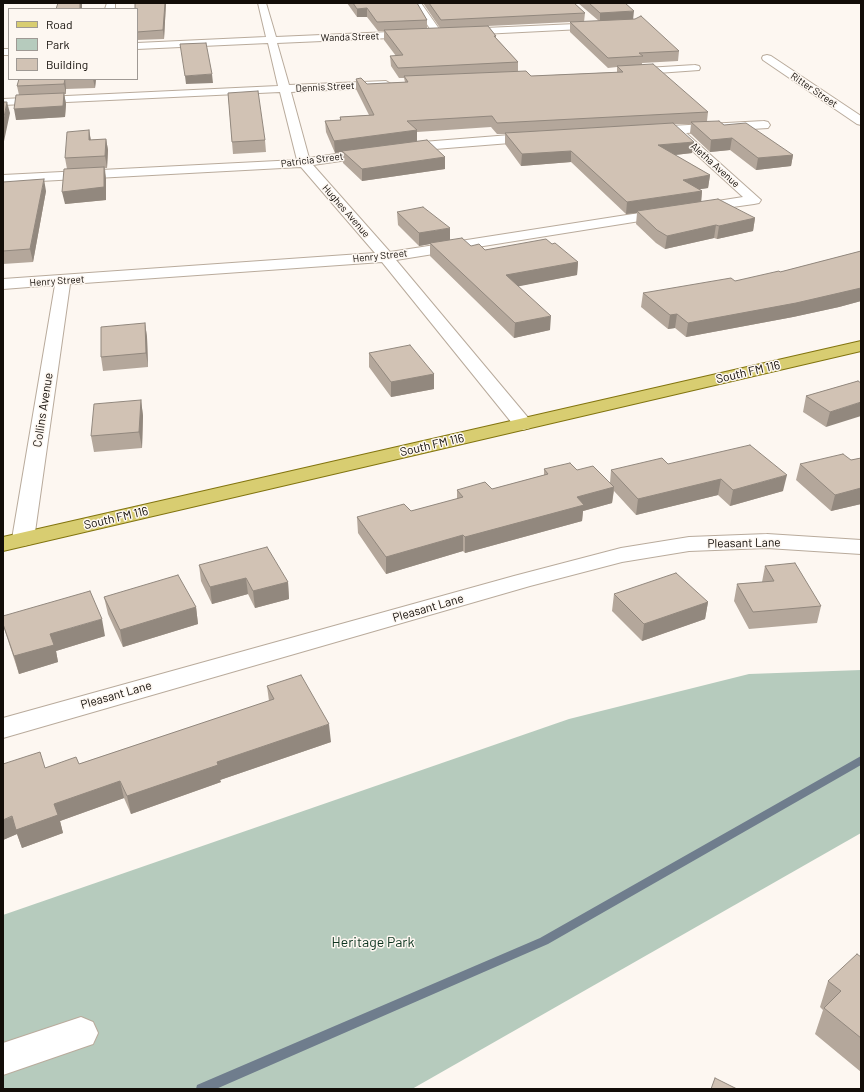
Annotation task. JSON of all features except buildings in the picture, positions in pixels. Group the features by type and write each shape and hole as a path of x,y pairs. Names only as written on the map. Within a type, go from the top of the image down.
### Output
{"main road":[{"name":"South FM 116","path":"3,544 861,346"}],"street":[{"name":"Hughes Avenue","path":"262,3 304,163 386,257 523,424"},
{"path":"417,3 437,33"},
{"path":"587,17 597,26"},
{"name":"Wanda Street","path":"138,46 612,25"},
{"name":"Ritter Street","path":"767,58 861,121"},
{"path":"616,72 695,68"},
{"name":"Dennis Street","path":"3,102 394,83"},
{"path":"637,131 764,125"},
{"name":"Aletha Avenue","path":"676,130 754,200"},
{"name":"Patricia Street","path":"3,179 304,163 410,146 545,136"},
{"name":"Henry Street","path":"3,284 63,281 386,257 754,200"},
{"name":"Collins Avenue","path":"23,539 63,281"},
{"name":"Pleasant Lane","path":"3,728 621,555 689,544 767,541 861,547"},
{"path":"3,1059 81,1033"}],"green space":[{"name":"Heritage Park","path":"861,670 861,833 412,1089 3,1089 3,915 569,719 749,674"}],"waterway":[{"path":"202,1089 544,941 861,760"}]}
